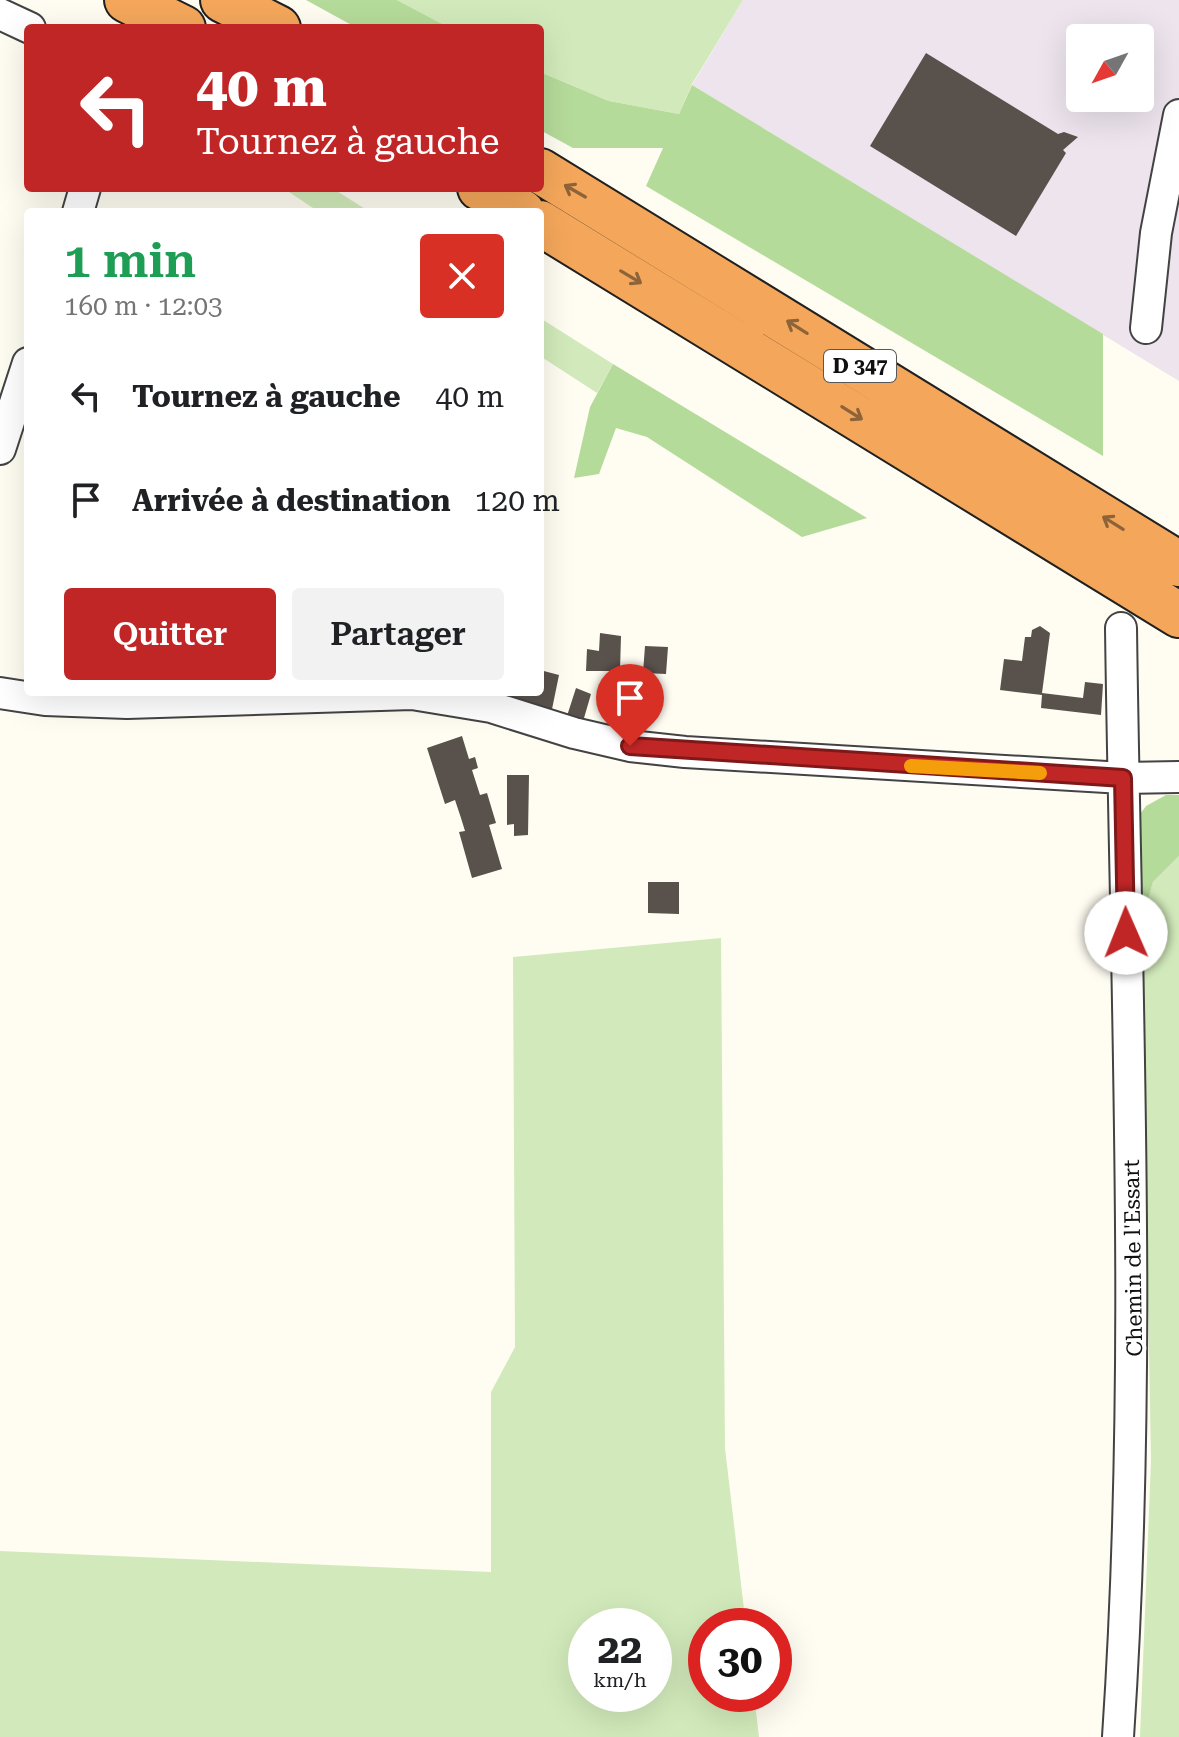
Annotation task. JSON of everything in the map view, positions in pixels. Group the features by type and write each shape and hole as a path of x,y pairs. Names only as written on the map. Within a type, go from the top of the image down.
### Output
{"highway":[{"path":"127,0 175,24"},
{"path":"223,0 270,24"},
{"name":"D 347","path":"544,173 1179,564"},
{"path":"487,192 515,208"},
{"name":"D 347","path":"544,225 1179,615"}],"street":[{"path":"0,14 24,25"},
{"path":"1146,328 1156,233 1179,115"},
{"path":"0,449 24,375"},
{"name":"Chemin de l'Essart","path":"1118,1737 1129,1563 1134,1341 1121,628"},
{"path":"0,693 45,700 127,703 349,696"},
{"path":"424,696 491,707 574,733 630,746 1123,778 1179,777"}],"shaded area":[{"path":"743,0 1179,0 1179,381 692,85"}],"green space":[{"path":"306,0 397,0 442,24 350,24"},
{"path":"397,0 743,0 692,84 679,114 609,101 544,74 544,24 442,24"},
{"path":"544,74 609,101 679,114 692,85 1103,334 1103,456 646,186 663,148 573,148 544,132"},
{"path":"289,192 338,192 364,208 313,208"},
{"path":"544,321 613,364 597,393 544,359"},
{"path":"613,364 867,518 802,537 647,437 616,428 599,474 574,478 590,407"},
{"path":"1166,795 1179,795 1179,856 1153,882 1145,911 1135,821 1146,806"},
{"path":"1179,856 1179,1737 1140,1737 1151,1460 1143,1021 1145,911 1153,882"},
{"path":"721,938 725,1448 744,1608 688,1608 688,1712 756,1712 759,1737 0,1737 0,1551 491,1572 491,1392 515,1347 513,957"}],"building":[{"path":"926,53 1058,134 1064,132 1078,137 1063,150 1066,153 1016,236 870,146"},
{"path":"1040,626 1050,633 1042,693 1083,698 1085,682 1103,684 1101,715 1041,708 1042,695 1000,690 1004,659 1022,661 1025,637 1031,637 1032,630"},
{"path":"600,633 621,636 620,671 586,671 587,649 599,651"},
{"path":"645,646 668,647 666,674 643,673"},
{"path":"544,671 559,675 551,714 501,696 544,696"},
{"path":"576,688 591,694 582,725 566,719"},
{"path":"462,736 469,759 475,757 478,768 472,770 480,795 487,793 496,823 489,825 502,869 472,878 459,832 465,831 455,800 445,804 427,748"},
{"path":"507,775 529,775 528,835 514,836 514,824 507,825"},
{"path":"648,882 679,882 679,914 648,913"}],"slow traffic":[{"path":"911,766 1040,773"}],"route":[{"path":"630,746 685,752 1123,778 1126,933"}]}
